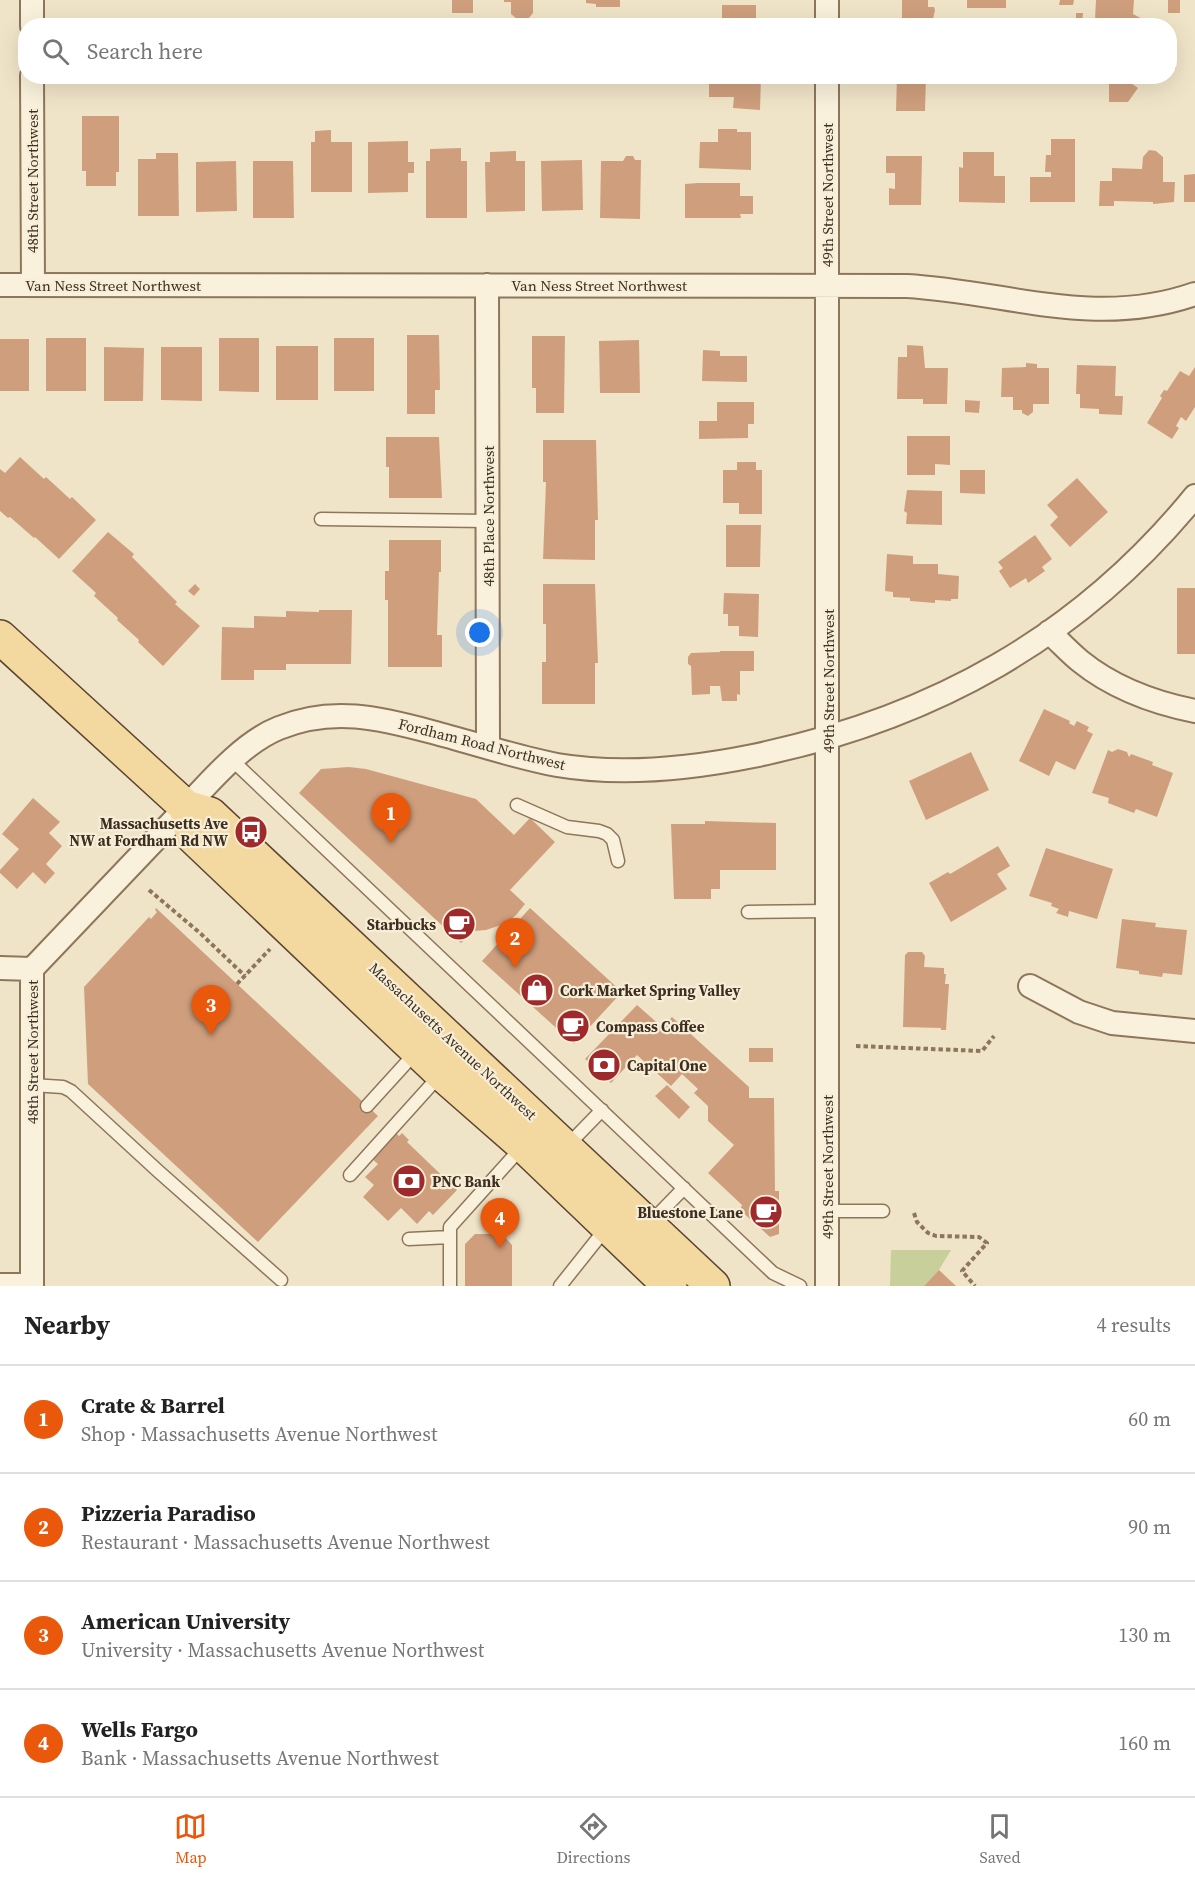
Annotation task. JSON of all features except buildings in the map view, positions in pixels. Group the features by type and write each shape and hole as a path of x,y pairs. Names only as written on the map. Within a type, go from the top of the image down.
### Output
{"main road":[{"name":"Massachusetts Avenue Northwest","path":"0,637 186,807 210,814 713,1286"},
{"name":"Massachusetts Avenue Northwest","path":"186,807 193,837 442,1074 523,1145 670,1286"}],"street":[{"path":"32,0 32,18"},
{"path":"827,0 827,18"},
{"name":"48th Street Northwest","path":"32,84 33,285"},
{"name":"49th Street Northwest","path":"827,84 827,1286"},
{"name":"Van Ness Street Northwest","path":"0,285 933,288 989,295 1051,307 1098,310 1154,305 1195,294"},
{"name":"48th Place Northwest","path":"487,285 488,747"},
{"name":"Fordham Road Northwest","path":"186,807 253,740 280,727 309,719 339,715 384,720 582,769 666,769 715,764 828,738 870,725 949,692 1009,659 1049,632 1124,572 1195,496"},
{"path":"1049,632 1081,662 1109,680 1154,700 1195,711"},
{"name":"48th Street Northwest","path":"32,1285 32,969 186,807"},
{"path":"0,968 32,969"},
{"path":"1030,986 1079,1012 1112,1023 1195,1031"},
{"path":"0,1285 32,1285"}],"lane":[{"path":"321,519 488,521"},
{"path":"232,760 773,1273 800,1286"},
{"path":"517,805 567,827 607,834 614,840 618,861"},
{"path":"748,912 828,911"},
{"path":"367,1106 418,1050"},
{"path":"350,1175 442,1074"},
{"path":"32,1085 63,1087 71,1091 158,1172 281,1280"},
{"path":"566,1147 602,1110"},
{"path":"450,1286 450,1227 523,1145"},
{"path":"649,1225 684,1188"},
{"path":"827,1211 883,1211"},
{"path":"560,1286 607,1227"},
{"path":"410,1239 450,1237"},
{"path":"773,1273 777,1286"}],"path":[{"path":"149,890 200,933 245,976"},
{"path":"237,984 271,948"},
{"path":"856,1046 982,1051 994,1036"},
{"path":"914,1213 917,1222 928,1233 936,1236 979,1237 987,1243 962,1271 975,1286"}],"green space":[{"path":"891,1250 951,1250 939,1270 924,1286 890,1286"}],"place":[{"name":"Massachusetts Ave NW at Fordham Rd NW","path":"251,832"},
{"name":"Crate & Barrel","path":"391,843"},
{"name":"Starbucks","path":"459,924"},
{"name":"Pizzeria Paradiso","path":"515,968"},
{"name":"Cork Market Spring Valley","path":"537,990"},
{"name":"Compass Coffee","path":"573,1026"},
{"name":"American University","path":"211,1035"},
{"name":"Capital One","path":"604,1065"},
{"name":"PNC Bank","path":"409,1181"},
{"name":"Bluestone Lane","path":"766,1212"},
{"name":"Wells Fargo","path":"500,1248"}]}
